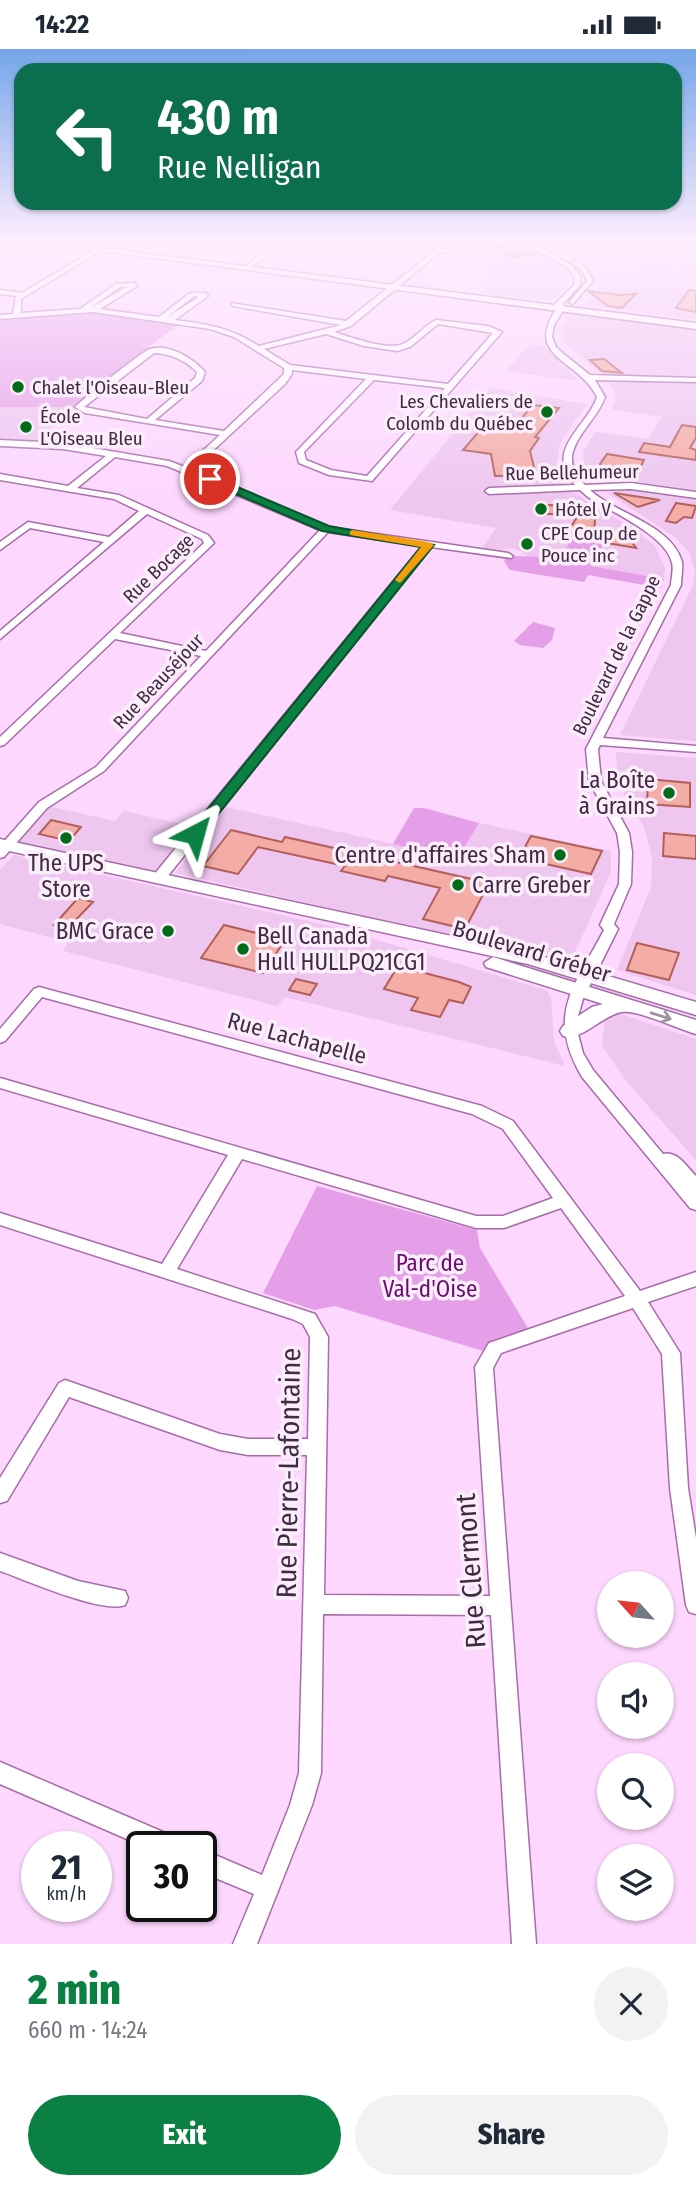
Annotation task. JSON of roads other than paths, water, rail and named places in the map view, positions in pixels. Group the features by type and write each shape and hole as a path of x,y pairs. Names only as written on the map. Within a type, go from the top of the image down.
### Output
{"main road":[{"name":"Boulevard Gréber","path":"3,848 482,948 584,983 696,1009"},
{"name":"Boulevard Gréber","path":"584,983 625,1005 696,1027"},
{"path":"570,1031 599,1012 625,1005"}],"street":[{"path":"210,327 226,330 288,367 448,386"},
{"path":"259,348 330,333 341,327"},
{"path":"330,333 364,344 397,349 430,327"},
{"path":"373,376 300,452 302,461 329,472 369,479 448,386 497,336 498,331 470,327"},
{"name":"Boulevard de la Gappe","path":"547,327 549,341 596,386 601,399 572,442 568,467 584,489 657,536 676,560 678,575 595,741 591,764 594,781 622,833 627,871 622,891 607,925 611,929 572,1003 570,1031 576,1056 592,1080 696,1204"},
{"path":"149,421 199,379 201,375 197,367 170,353 152,351 79,408 149,421 227,434"},
{"path":"188,469 285,379 288,367"},
{"path":"587,377 696,380"},
{"path":"0,443 63,446 188,469 326,529 508,556"},
{"path":"71,488 114,454"},
{"name":"Rue Bocage","path":"0,477 116,497 205,537 209,543 0,743"},
{"name":"Rue Bellehumeur","path":"489,491 631,486 696,495"},
{"path":"0,636 146,510"},
{"path":"0,547 28,525 110,540"},
{"name":"Rue Beauséjour","path":"3,848 43,805 100,769 326,529"},
{"path":"158,879 428,545"},
{"path":"113,635 207,654"},
{"path":"595,741 696,749"},
{"name":"Rue Lachapelle","path":"0,1038 39,992 477,1110 508,1125 638,1301"},
{"name":"Boulevard de la Gappe","path":"592,1080 696,1186"},
{"path":"0,1083 485,1224 504,1222 563,1201"},
{"path":"167,1271 238,1152"},
{"name":"Rue Pierre-Lafontaine","path":"0,1219 309,1319 319,1337 310,1773 301,1805 245,1944"},
{"name":"Rue Clermont","path":"524,1944 484,1367 495,1347 638,1301 696,1279"},
{"path":"638,1301 671,1353 679,1488 696,1605"},
{"path":"0,1495 65,1388 220,1442 248,1447 315,1447"},
{"path":"0,1562 78,1590 117,1598"},
{"path":"313,1604 501,1606"},
{"path":"0,1773 134,1831"},
{"path":"217,1867 267,1888"}],"place":[{"name":"Chalet l'Oiseau-Bleu","path":"18,387"},
{"name":"Les Chevaliers de Colomb du Québec","path":"547,412"},
{"name":"École L'Oiseau Bleu","path":"26,427"},
{"name":"Hôtel V","path":"541,509"},
{"name":"CPE Coup de Pouce inc","path":"527,544"},
{"name":"La Boîte à Grains","path":"669,793"},
{"name":"The UPS Store","path":"66,838"},
{"name":"Centre d'affaires Sham","path":"560,855"},
{"name":"Carre Greber","path":"458,885"},
{"name":"BMC Grace","path":"168,931"},
{"name":"Bell Canada Hull HULLPQ21CG1","path":"243,949"}],"park label":[{"name":"Parc de Val-d'Oise","path":"430,1276"}]}
